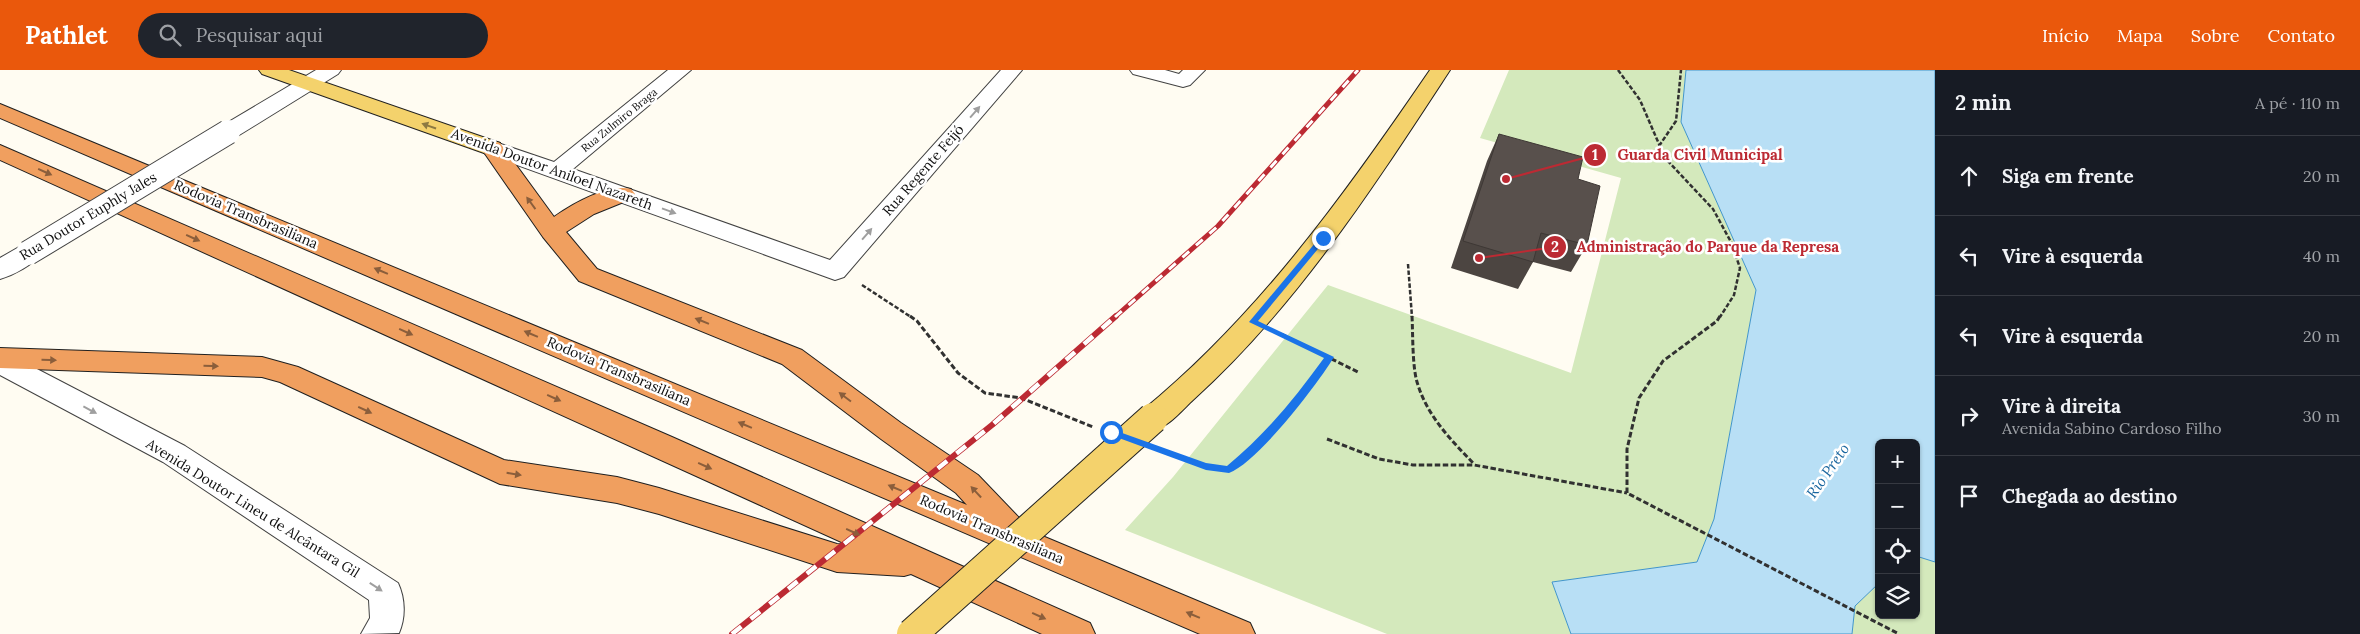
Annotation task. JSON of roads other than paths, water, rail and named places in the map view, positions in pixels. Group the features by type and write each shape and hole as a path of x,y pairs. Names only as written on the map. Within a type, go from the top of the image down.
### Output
{"highway":[{"name":"Rodovia Transbrasiliana","path":"0,110 1238,634"},
{"path":"492,148 552,231 588,275 792,358 890,431 967,484 1020,541"},
{"path":"0,152 1078,634"},
{"path":"552,231 572,215 588,206 623,194"},
{"path":"0,358 262,367 288,374 500,472 617,490 659,501 836,558 920,562"}],"main road":[{"name":"Avenida Doutor Aniloel Nazareth","path":"269,70 492,148"},
{"path":"912,634 1202,375 1253,322 1323,238 1440,70"}],"street":[{"name":"Rua Doutor Euphly Jales","path":"0,270 331,70"},
{"name":"Rua Zulmiro Braga","path":"557,170 681,70"},
{"name":"Rua Regente Feijó","path":"835,270 1012,70"},
{"path":"1140,70 1189,76"},
{"name":"Avenida Doutor Aniloel Nazareth","path":"492,148 835,270"},
{"name":"Avenida Doutor Lineu de Alcântara Gil","path":"0,362 174,454 386,593 387,622 378,634"}],"water":[{"name":"Rio Preto","path":"1686,70 1935,70 1935,562 1920,557 1920,439 1875,439 1875,587 1855,606 1852,634 1571,634 1552,582 1697,562 1714,519 1756,290 1681,122"}],"railway":[{"path":"1115,317 1218,226 1358,70"},
{"path":"732,634 992,425 1116,316"}],"place":[{"name":"Guarda Civil Municipal","path":"1506,179"},
{"name":"Administração do Parque da Represa","path":"1479,258"}]}
